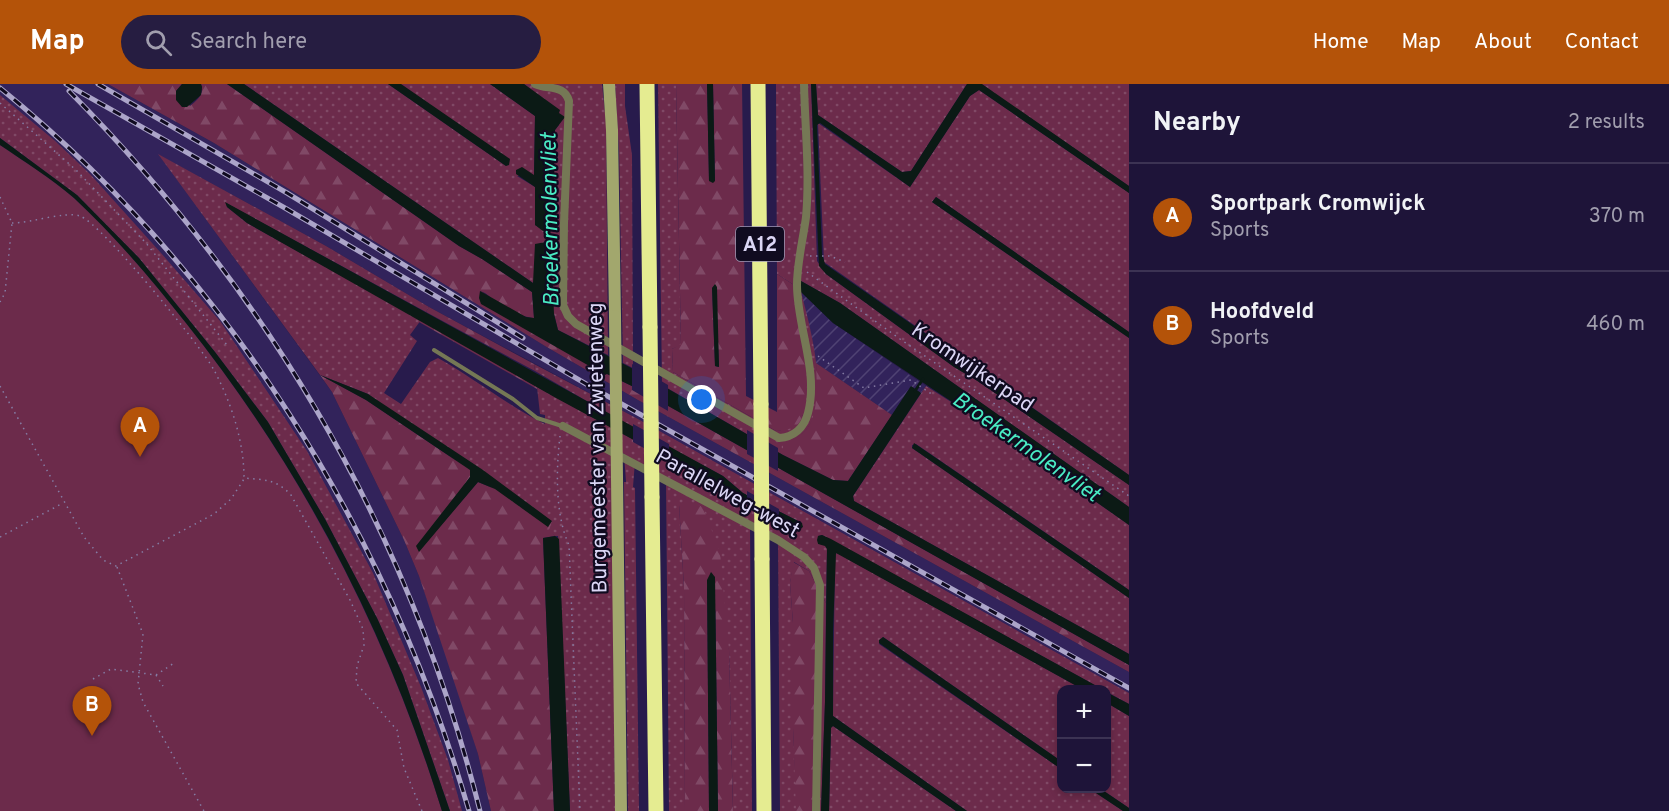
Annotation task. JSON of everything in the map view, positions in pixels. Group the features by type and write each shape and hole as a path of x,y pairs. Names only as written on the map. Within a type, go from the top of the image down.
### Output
{"highway":[{"path":"647,84 656,811"},
{"name":"A12","path":"758,84 764,811"}],"main road":[{"name":"Burgemeester van Zwietenweg","path":"609,84 612,130 621,811"}],"street":[{"path":"536,84 558,89 566,93 569,100 563,305 568,316 576,324 779,438 794,435 806,420 808,412 807,348 798,299 807,191 804,84"},
{"name":"Parallelweg-west","path":"563,426 778,540 804,557 814,568 820,585 816,811"}],"lane":[{"path":"434,350 513,399 537,417 563,426"}],"path":[{"path":"0,103 76,170 146,243 227,345"},
{"path":"0,197 12,223 5,293 0,302"},
{"path":"12,223 28,223 65,215 80,216 101,231 173,315 213,369 234,418 244,458 244,478 231,499 214,514 116,566"},
{"path":"817,256 830,256 844,262"},
{"name":"Kromwijkerpad","path":"799,266 900,339 1129,496"},
{"path":"807,348 864,388 911,380 933,395"},
{"path":"0,386 84,537 103,560 116,566 143,634 138,684 143,702 204,811"},
{"path":"563,426 558,454 559,502 562,529 569,545 570,555 580,811"},
{"path":"244,478 281,485 291,495 350,600 363,629 364,645 357,666 356,683 397,730 404,768 422,811"},
{"path":"0,537 64,502"},
{"path":"93,679 111,669 156,675 174,663"},
{"path":"156,675 163,686"}],"shaded area":[{"path":"0,84 108,84 214,143 545,346 638,400 1129,672 1129,693 638,419 429,307 326,246 159,155 332,392 404,540 448,659 478,754 491,811 442,811 435,788 73,198 0,145"},
{"path":"801,292 833,323 926,386 921,393 910,387 892,415 816,363"}],"green space":[{"path":"108,84 182,84 176,91 190,106 201,94 201,84 227,84 459,246 532,292 534,318 507,309 607,374 638,389 1129,665 1129,672 638,400 545,346 214,143"},
{"path":"244,84 388,84 506,166 509,159 400,84 490,84 535,116 534,175 517,176 535,187 535,225 542,229 559,113 524,84 602,84 606,123 608,355 558,330 554,314 533,283"},
{"path":"615,84 625,84 625,106 632,155 633,368 623,363 619,150"},
{"path":"658,84 676,84 681,345 672,349 673,372 776,431 791,427 803,415 794,285 777,274 776,84 811,84 817,261 826,274 954,367 1129,485 1129,507 840,303 801,281 801,292 815,353 818,378 817,401 812,421 801,435 783,441 783,455 662,385"},
{"path":"676,84 707,84 709,181 715,180 713,84 742,84 746,396 777,412 777,274 794,285 803,336 807,397 804,413 798,424 790,429 776,431 673,372 672,349 681,344","holes":["715,285 719,366 715,366 712,288"]},
{"path":"816,84 967,84 911,171 902,172 818,115"},
{"path":"1129,84 1129,186 982,85"},
{"path":"979,90 1129,193 1129,332 936,197 932,202 1129,338 1129,475 824,262 818,123 910,187 970,96"},
{"path":"0,95 54,140 90,174 220,321 307,451 373,573 421,687 448,760 462,811 450,811 403,675 377,618 325,519 268,422 139,258 77,195 0,138"},
{"path":"0,145 38,170 74,198 118,243 186,323 267,436 337,555 367,617 395,680 442,811 0,811"},
{"path":"158,154 326,246 429,307 426,312 226,203 227,207 247,223 421,320 410,335 417,341 384,393 401,404 430,362 438,358 545,424 545,415 540,414 537,387 779,521 800,529 802,523 743,493 723,476 535,371 534,364 638,419 1129,693 1129,704 1111,694 1111,685 1095,685 822,535 818,536 827,548 826,603 809,571 794,562 790,583 797,808 796,811 780,811 778,540 750,522 752,811 733,811 729,650 679,504 684,588 685,811 669,811 666,477 635,461 633,487 635,488 639,811 628,811 624,482 626,482 624,454 612,448 615,811 570,811 558,536 368,394 320,375"},
{"path":"429,307 534,364 535,371 426,312"},
{"path":"421,320 537,387 537,389 419,322"},
{"path":"816,363 892,415 848,481 833,480 783,455 783,440 796,438 811,422 816,399"},
{"path":"320,375 366,400 470,470 470,477 419,551 478,482 495,489 548,527 552,521 549,530 555,536 543,538 554,811 491,811 478,754 419,576 404,540 332,392"},
{"path":"926,386 981,421 1129,525 1129,590 916,444 912,445 912,448 1129,598 1129,654 854,501 853,496"},
{"path":"690,502 703,507 720,552 729,650 733,811 718,811 715,577 707,580 709,811 685,811 684,588 679,504"},
{"path":"837,553 1075,685 1057,685 1057,758 883,637 879,644 1057,766 1057,793 1096,793 1123,811 967,811 833,716 835,554"},
{"path":"793,562 809,571 826,603 821,811 796,811 793,623 790,583"},
{"path":"1111,705 1129,716 1129,808 1107,793 1111,793"},
{"path":"833,726 956,811 829,811 831,727"}],"water":[{"path":"182,84 201,84 202,87 201,95 187,107 182,107 176,100 176,91"},
{"path":"227,84 244,84 533,283 535,244 551,241 554,314 558,330 637,371 783,455 833,480 848,481 911,386 921,393 853,496 854,501 1129,654 1129,665 638,389 605,375 481,304 480,291 526,317 534,318 532,292 459,246"},
{"path":"388,84 401,84 510,159 509,165 506,166"},
{"path":"490,84 524,84 560,110 559,113 565,117 555,130 553,229 543,231 535,225 535,187 516,174 516,170 522,167 534,175 535,116"},
{"path":"707,84 713,84 715,181 713,183 709,181"},
{"path":"811,84 816,84 818,115 902,172 911,171 967,84 982,84 1129,186 1129,193 979,90 970,96 910,187 820,123 817,125 822,254 825,264 1129,475 1129,485 954,367 826,274 819,266"},
{"path":"0,138 77,195 139,258 268,422 325,519 377,618 403,675 450,811 442,811 420,745 368,617 304,495 268,436 186,323 133,259 74,198 0,145"},
{"path":"936,197 1129,332 1129,338 932,202"},
{"path":"225,202 723,476 743,493 802,523 803,527 800,529 779,521 556,398 247,223 227,207"},
{"path":"801,281 840,303 1129,507 1129,525 981,421 833,323 801,292"},
{"path":"715,284 717,287 719,367 715,366 712,288"},
{"path":"320,375 368,394 483,470 552,521 548,527 495,489 478,482 419,552 416,546 470,477 470,470 366,400"},
{"path":"914,443 1129,590 1129,598 912,448"},
{"path":"822,535 831,539 1095,685 1075,685 836,553 833,716 967,811 956,811 833,726 831,728 829,811 821,811 827,549 818,544 818,536"},
{"path":"555,536 559,539 570,811 554,811 543,538"},
{"path":"711,572 715,577 718,811 709,811 707,580"},
{"path":"883,637 1057,758 1057,766 879,643"},
{"path":"1111,695 1129,704 1129,716 1111,705"},
{"path":"1096,793 1107,793 1129,808 1129,811 1123,811"}],"pier":[{"path":"632,364 668,385 668,411 632,390"},
{"path":"633,424 669,444 669,462 633,442"},
{"path":"747,430 778,448 778,471 747,454"},
{"path":"747,491 779,509 779,525 747,507"}],"waterway":[{"name":"Broekermolenvliet","path":"549,227 549,245"},
{"name":"Broekermolenvliet","path":"915,391 923,379"}],"railway":[{"path":"66,84 285,208 593,388 1129,688"},
{"path":"98,84 287,193 523,338"},
{"path":"0,88 82,160 158,239 227,324 289,414 345,508 393,606 435,707 469,811"},
{"path":"69,91 142,169 209,250 269,335 324,423 372,514 415,609 451,708 480,811"}],"place":[{"name":"Sportpark Cromwijck","path":"140,457"},
{"name":"Hoofdveld","path":"92,736"}]}
